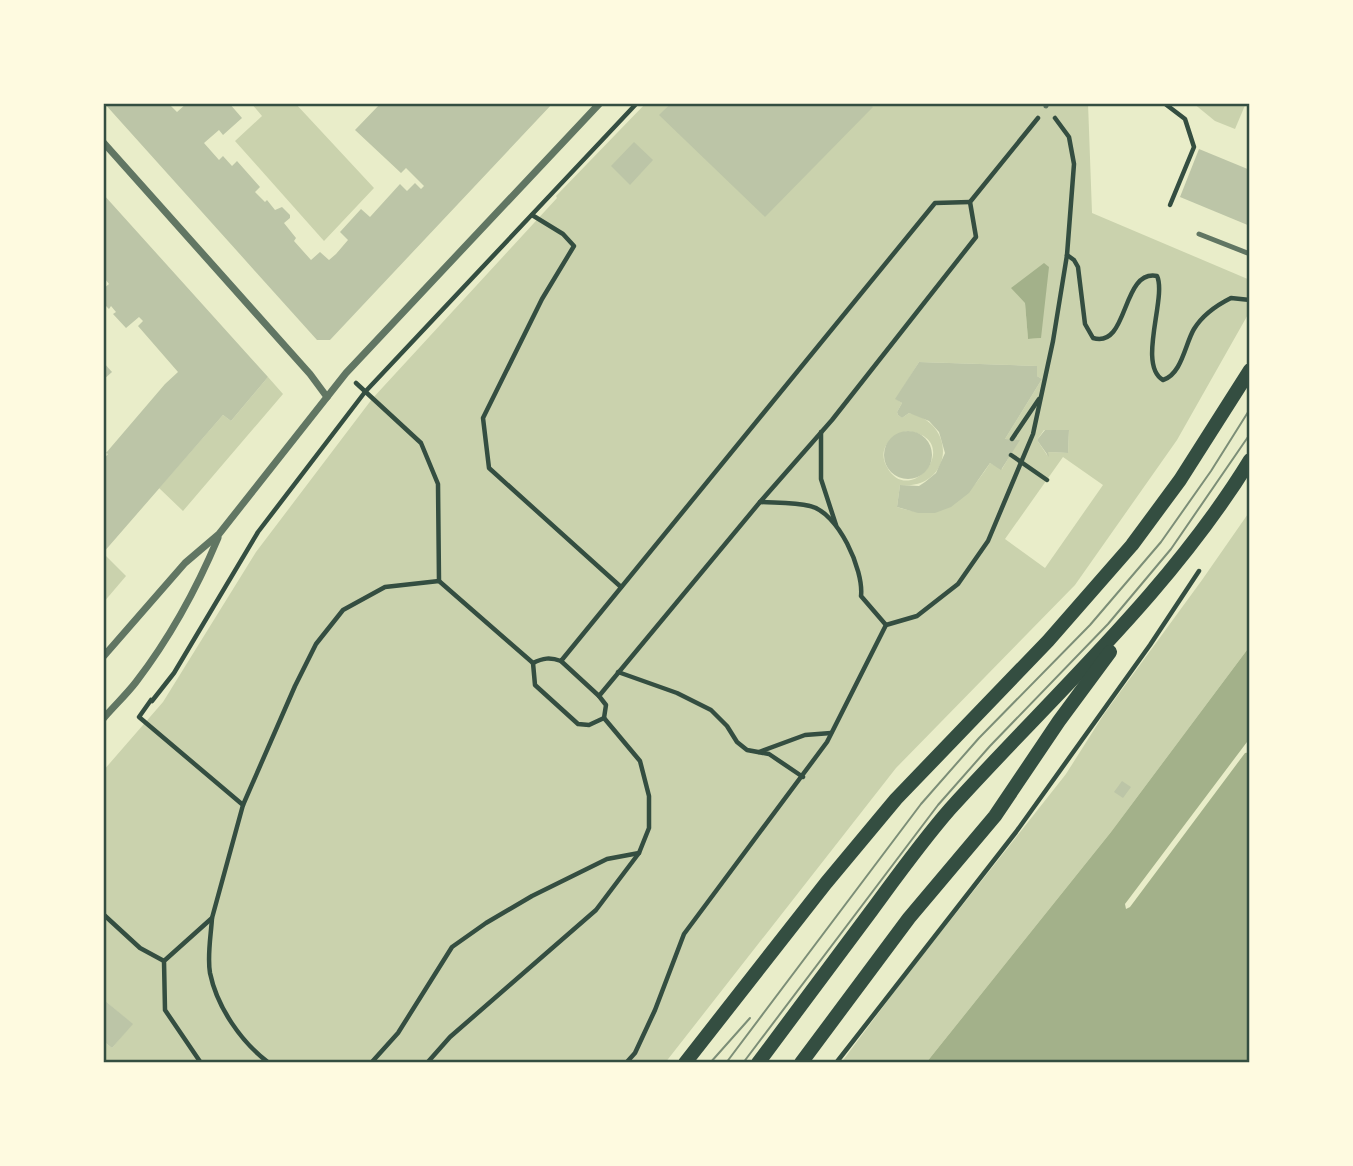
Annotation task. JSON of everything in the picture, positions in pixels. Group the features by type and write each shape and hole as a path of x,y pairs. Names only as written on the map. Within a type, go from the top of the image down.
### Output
{"main road":[{"path":"685,1063 826,883 896,799 1056,632 1132,545 1180,480 1250,370"},
{"path":"801,1063 909,918 989,824 1059,721 1201,532 1250,460"},
{"path":"758,1063 947,812 1110,641 1160,584"}],"street":[{"path":"103,657 185,563 219,534 346,373 600,103"},
{"path":"103,142 301,364 327,397"},
{"path":"103,719 134,685 153,658 202,575 219,534"}],"lane":[{"path":"1199,234 1250,254"}],"path":[{"path":"243,805 139,717 174,673 258,532 366,393 637,103"},
{"path":"1164,103 1185,119 1194,148 1170,205"},
{"path":"599,696 821,432 976,236 970,202 1047,105 1069,136 1074,164 1067,255 1053,341 1033,433 988,541 958,584 917,616 886,625 832,733 803,777 684,933 655,1010 635,1054 626,1063"},
{"path":"561,661 935,203 970,202"},
{"path":"532,215 563,234 574,246 542,299 483,418 489,468 621,587"},
{"path":"1067,255 1078,267 1085,324 1093,338 1099,340 1114,334 1127,302 1141,280 1152,275 1157,276 1160,290 1152,340 1156,372 1163,380 1174,373 1194,328 1208,313 1231,298 1250,300"},
{"path":"346,373 421,443 438,484 439,581"},
{"path":"1012,439 1041,396"},
{"path":"821,432 821,479 838,529 858,567 862,584 861,596 886,625"},
{"path":"1011,455 1047,480"},
{"path":"760,502 811,506 825,513 838,529"},
{"path":"836,1063 1016,832 1150,645 1204,564"},
{"path":"267,1062 240,1036 219,996 210,972 212,918 243,805 316,643 343,610 385,587 439,581 533,663 535,685 578,724 589,725 604,718"},
{"path":"427,1063 450,1037 596,910 639,853 649,828 649,796 640,761 604,718 606,705 561,661 552,658 533,663"},
{"path":"618,672 677,693 711,710 747,750 769,754 803,777"},
{"path":"134,685 152,701"},
{"path":"758,752 805,735 832,733"},
{"path":"371,1063 398,1033 452,947 486,923 544,890 607,859 639,853"},
{"path":"103,914 140,948 164,961"},
{"path":"201,1063 165,1010 164,961 212,918"}],"shaded area":[{"path":"251,103 295,103 374,188 324,241 235,141 262,116"},
{"path":"646,103 671,103 660,115 872,107 868,103 1088,103 1092,213 1250,280 1250,311 1177,440 1075,585 896,768 665,1063 103,1063 103,1041 112,1048 132,1024 103,999 103,771 163,702 256,552 372,399 556,196","holes":["1025,303 1041,338 1028,339","919,362 1037,366 1037,376 1042,379 1005,439 1019,440 1002,469 990,463 963,497 941,510 928,512 897,507 900,485 917,484 930,477 939,467 943,455 942,442 936,430 925,419 909,413 902,418 898,415 902,403 896,399","1044,430 1069,431 1068,453 1048,452 1047,455 1037,440","907,431 924,436 932,446 933,457 928,468 919,476 908,480 897,478 887,467 884,449 895,436","1063,457 1103,485 1045,568 1005,539"]},
{"path":"1193,103 1246,103 1235,129 1215,121"},
{"path":"1044,263 1049,267 1041,338 1028,339 1025,303 1011,288"},
{"path":"268,377 283,394 183,511 159,488 223,415 231,421"},
{"path":"1250,511 1250,646 1111,832 926,1063 841,1063 1066,774 1104,714"},
{"path":"103,553 126,576 103,603"},
{"path":"1250,646 1250,738 1125,904 1126,909 1130,907 1245,753 1250,752 1250,1063 926,1063 1111,832"}],"building":[{"path":"104,103 168,103 177,112 187,103 229,103 242,118 223,135 219,130 204,143 219,160 223,156 232,166 237,161 260,187 255,192 275,210 282,207 290,215 284,223 296,238 294,241 311,260 320,252 329,260 348,240 340,232 361,209 370,217 400,184 407,191 415,183 421,189 424,186 406,168 401,173 355,130 381,103 553,103 330,340 317,340"},
{"path":"671,103 868,103 873,107 765,217 659,115"},
{"path":"634,142 653,160 630,185 611,166"},
{"path":"1199,149 1250,170 1250,226 1180,197"},
{"path":"103,194 268,377 231,421 223,415 103,553 103,460 108,454 106,453 178,372 138,326 143,321 139,317 126,328 113,314 116,312 111,306 109,309 103,303 103,289 109,284 103,280"},
{"path":"103,362 112,372 103,380"},
{"path":"919,362 1037,366 1037,376 1042,379 1005,439 1020,440 1001,470 990,463 969,493 951,507 935,513 918,513 897,507 900,485 919,486 925,482 936,473 945,453 939,432 929,421 909,413 902,418 897,412 902,403 895,399"},
{"path":"1045,430 1069,430 1068,453 1048,452 1049,457 1037,440"},
{"path":"908,431 917,432 925,438 931,446 931,464 925,472 917,478 908,479 899,478 891,472 885,464 884,455 885,446 891,438 899,432"},
{"path":"1122,781 1131,787 1123,798 1114,792"},
{"path":"103,999 133,1024 112,1048 103,1041"}],"tram line":[{"path":"726,1063 921,804 979,738 1090,625 1161,542 1250,409"},
{"path":"743,1063 938,805 990,746 1108,624 1171,549 1250,434"},
{"path":"710,1063 750,1018"}]}
